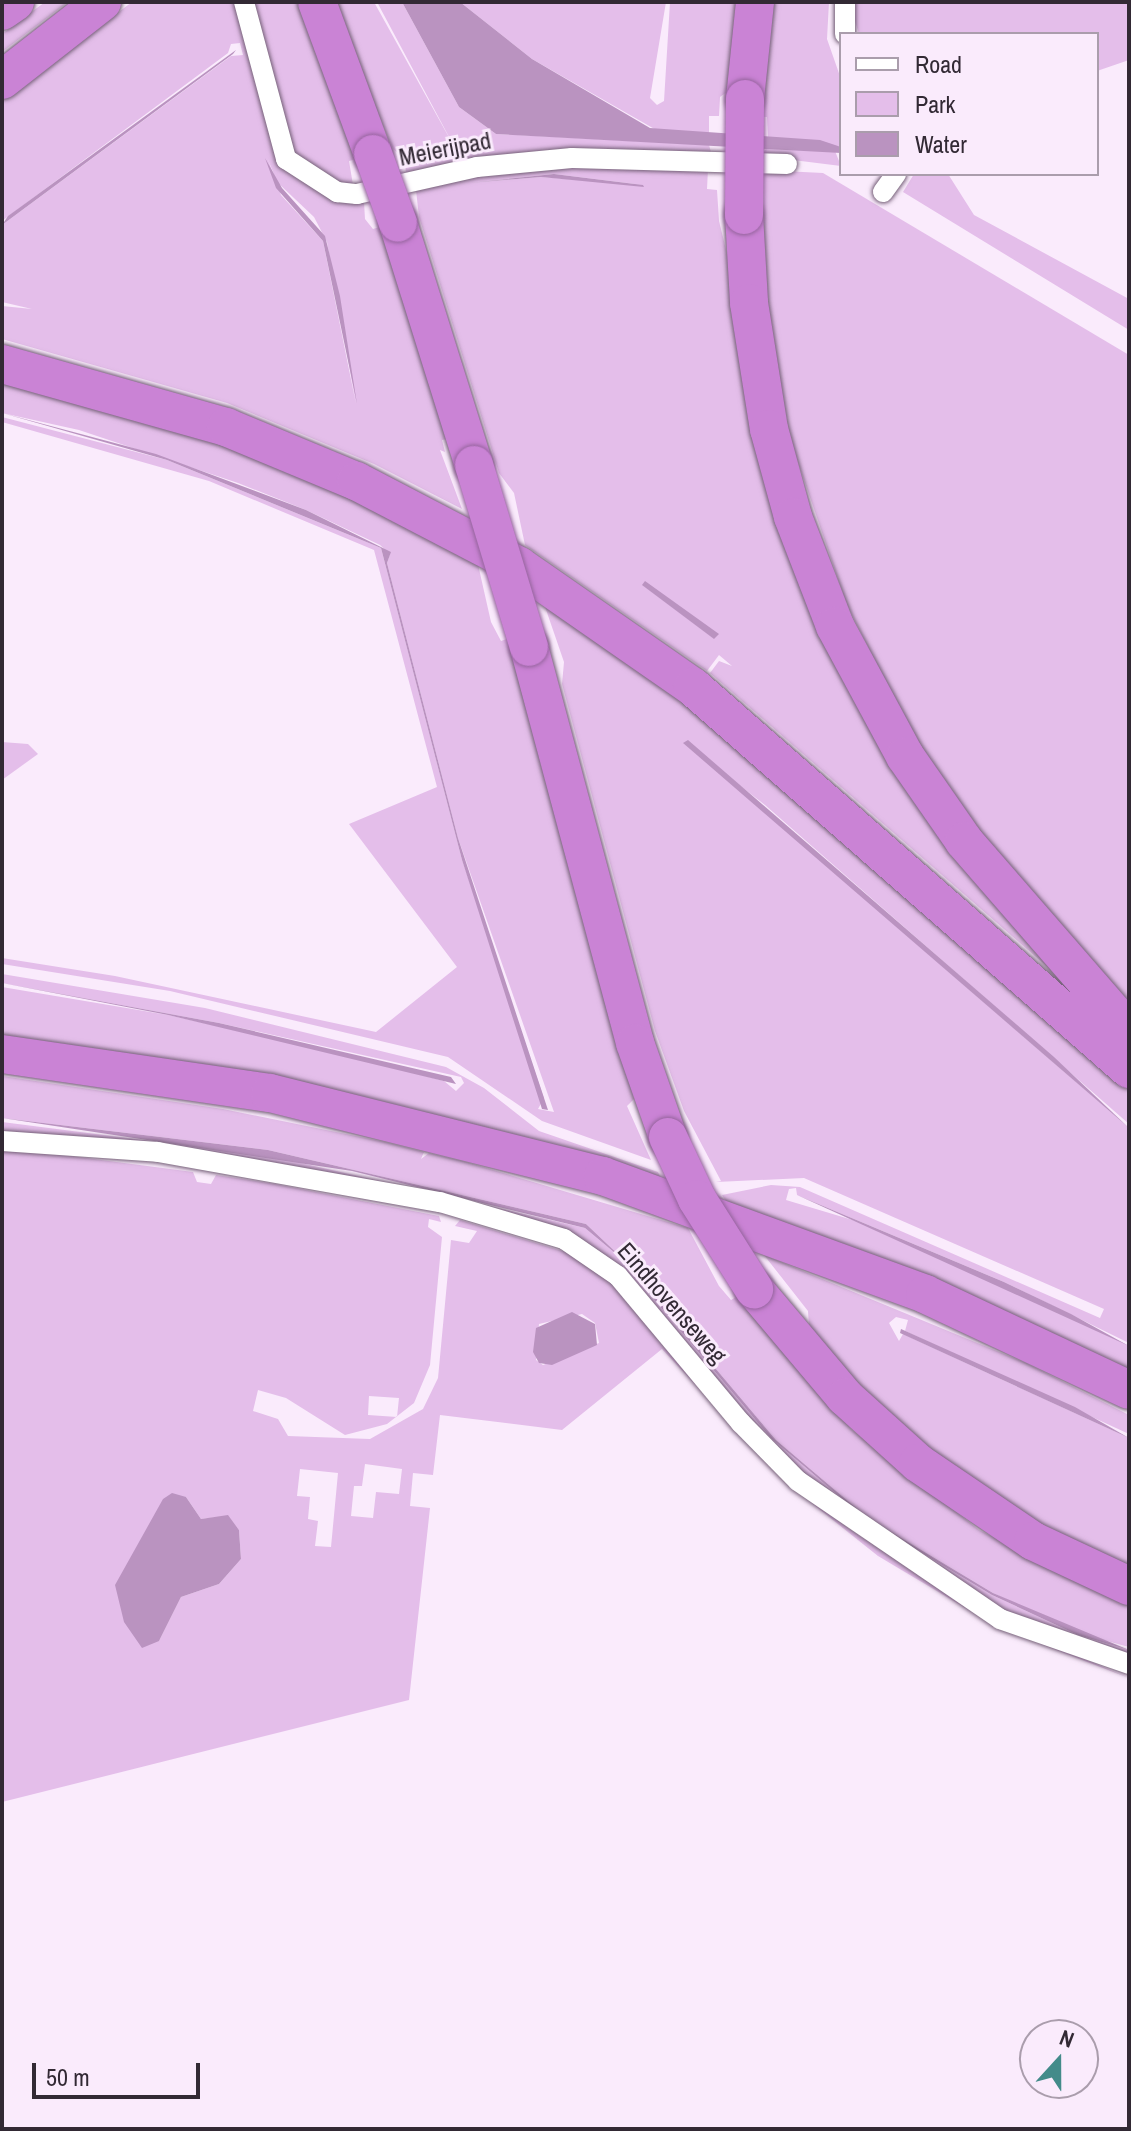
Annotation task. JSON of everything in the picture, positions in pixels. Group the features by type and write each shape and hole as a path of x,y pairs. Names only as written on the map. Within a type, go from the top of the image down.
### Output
{"highway":[{"path":"2,11 15,2"},
{"path":"2,80 102,2"},
{"path":"317,2 398,223 474,465 529,647 635,1043 668,1137 697,1199 754,1289 845,1397 918,1463 1033,1541 1129,1586"},
{"path":"755,2 745,99 744,215 749,303 769,429 793,517 835,626 905,756 964,841 1129,1031"},
{"path":"2,364 226,427 356,481 519,566 693,687 1129,1069"},
{"path":"2,1054 270,1093 603,1176 925,1294 1129,1390"}],"street":[{"name":"Meierijpad","path":"244,2 286,159 337,192 357,194 477,167 572,158 787,164"},
{"path":"845,2 845,32"},
{"path":"883,192 895,176"},
{"name":"Eindhovenseweg","path":"2,1141 190,1158 440,1202 564,1239 618,1276 741,1423 798,1481 1000,1619 1129,1664"}],"green space":[{"path":"45,2 68,2 2,52 2,34"},
{"path":"132,2 241,2 298,178 324,194 364,202 365,219 373,229 380,227 447,439 442,440 445,452 440,450 462,509 374,464 227,403 2,339 2,306 32,309 2,302 2,225 231,56 243,55 240,43 231,44 228,53 2,221 2,100","holes":["267,157 277,182 314,217 327,242 356,404 323,241 281,195"]},
{"path":"253,2 299,2 356,159 349,161 353,185 343,187 294,156"},
{"path":"331,2 374,2 456,150 377,2 402,2 459,107 496,134 709,145 711,152 473,158 406,175 405,159 393,149"},
{"path":"460,2 666,2 650,98 657,105 664,101 670,2 744,2 731,89 720,97 719,116 709,116 709,137 658,131 532,59"},
{"path":"773,2 829,2 827,39 839,73 839,147 768,139 767,117 761,117"},
{"path":"849,2 1129,2 1129,60 1099,70 1099,32 858,32"},
{"path":"767,147 835,151 839,166 777,158 763,154"},
{"path":"542,166 708,169 707,189 717,190 719,221 809,587 1104,1016 710,673 719,661 732,666 719,655 707,671 525,545 514,493 499,473 419,217 416,190 438,178","holes":["554,174 643,185 541,177 469,183"]},
{"path":"763,170 823,173 1129,355 1129,1003 981,837 909,728 847,605 791,442 765,300"},
{"path":"913,176 949,176 974,215 1129,299 1129,330 903,192"},
{"path":"2,377 252,452 477,560 491,622 501,641 507,639 526,704 634,1099 627,1106 651,1160 542,1121 448,1057 170,991 2,964 2,958 115,976 376,1032 457,967 349,824 437,787 374,550 209,481 2,422 2,417 167,460 381,548 462,860 544,1098 538,1109 554,1112 458,838 387,563 390,554 380,545 306,510 238,483 79,430 2,413"},
{"path":"542,598 649,672 1129,1088 1129,1124 765,805 684,742 1129,1128 1129,1343 1004,1282 797,1195 796,1188 789,1189 786,1200 856,1221 1065,1313 1129,1346 1129,1373 727,1203 722,1195 771,1185 800,1187 1100,1318 1104,1309 804,1178 716,1182 721,1181 684,1111 655,1031 562,684 564,662"},
{"path":"2,742 28,744 38,754 2,780"},
{"path":"2,974 205,1008 446,1067 484,1088 539,1131 658,1172 662,1181 2,1038 2,987 168,1015 341,1054 444,1081 456,1091 464,1083 461,1077 219,1023 2,983"},
{"path":"2,1076 223,1109 385,1142 424,1152 421,1159 429,1153 466,1162 688,1228 719,1286 731,1300 736,1297 852,1430 979,1530 1129,1605 1129,1647 1081,1634 993,1593 868,1518 776,1440 623,1259 586,1224 268,1150 2,1118"},
{"path":"2,1122 275,1157 585,1228 615,1253 771,1438 866,1519 992,1595 1078,1635 1129,1650 1129,1662 984,1605 798,1473 618,1267 584,1242 478,1212 2,1135"},
{"path":"2,1147 193,1172 197,1182 211,1184 216,1175 275,1184 439,1216 441,1222 429,1219 428,1227 442,1237 430,1365 414,1403 397,1416 399,1398 369,1396 368,1415 396,1417 387,1424 345,1435 286,1398 258,1390 253,1411 278,1419 288,1436 370,1439 423,1409 438,1378 451,1240 469,1243 477,1231 455,1226 460,1220 592,1260 817,1503 848,1528 978,1614 1129,1678 999,1628 878,1556 789,1485 662,1349 562,1430 440,1415 433,1475 413,1473 410,1506 430,1508 409,1700 2,1802","holes":["582,1314 595,1323 599,1343 543,1365 536,1360 539,1324","365,1464 402,1469 399,1494 376,1492 373,1518 351,1516 354,1486 362,1486","300,1469 338,1473 331,1547 315,1546 318,1521 308,1519 310,1497 297,1496","186,1497 201,1519 228,1516 239,1530 241,1559 219,1584 181,1597 159,1641"]},
{"path":"764,1255 1026,1363 1129,1415 1129,1434 905,1331 908,1320 896,1317 889,1323 899,1341 903,1334 1129,1438 1129,1578 922,1457 809,1326 808,1311"}],"water":[{"path":"402,2 460,2 532,59 650,128 820,140 839,146 839,153 496,134 459,107"},
{"path":"236,50 233,54 2,225 8,216"},
{"path":"265,158 282,188 325,236 340,296 357,404 323,241 276,188"},
{"path":"554,174 644,187 541,177 469,183"},
{"path":"2,413 156,454 306,510 391,552 387,563 458,838 548,1110 542,1109 462,860 381,548 167,460"},
{"path":"645,581 719,634 714,639 642,585"},
{"path":"688,740 1054,1057 1129,1128 683,743"},
{"path":"2,983 219,1023 451,1077 456,1084 168,1015"},
{"path":"2,1118 268,1150 586,1224 623,1259 776,1440 868,1518 993,1593 1129,1650 1078,1635 992,1595 866,1519 771,1438 615,1253 585,1228 352,1171"},
{"path":"797,1195 1004,1282 1129,1346"},
{"path":"572,1312 595,1324 597,1345 552,1365 539,1363 533,1352 536,1328"},
{"path":"901,1329 1075,1407 1129,1438 900,1333"},
{"path":"172,1493 186,1497 201,1519 228,1515 239,1530 241,1559 219,1584 181,1597 159,1641 142,1648 124,1622 115,1585 163,1499"}]}
